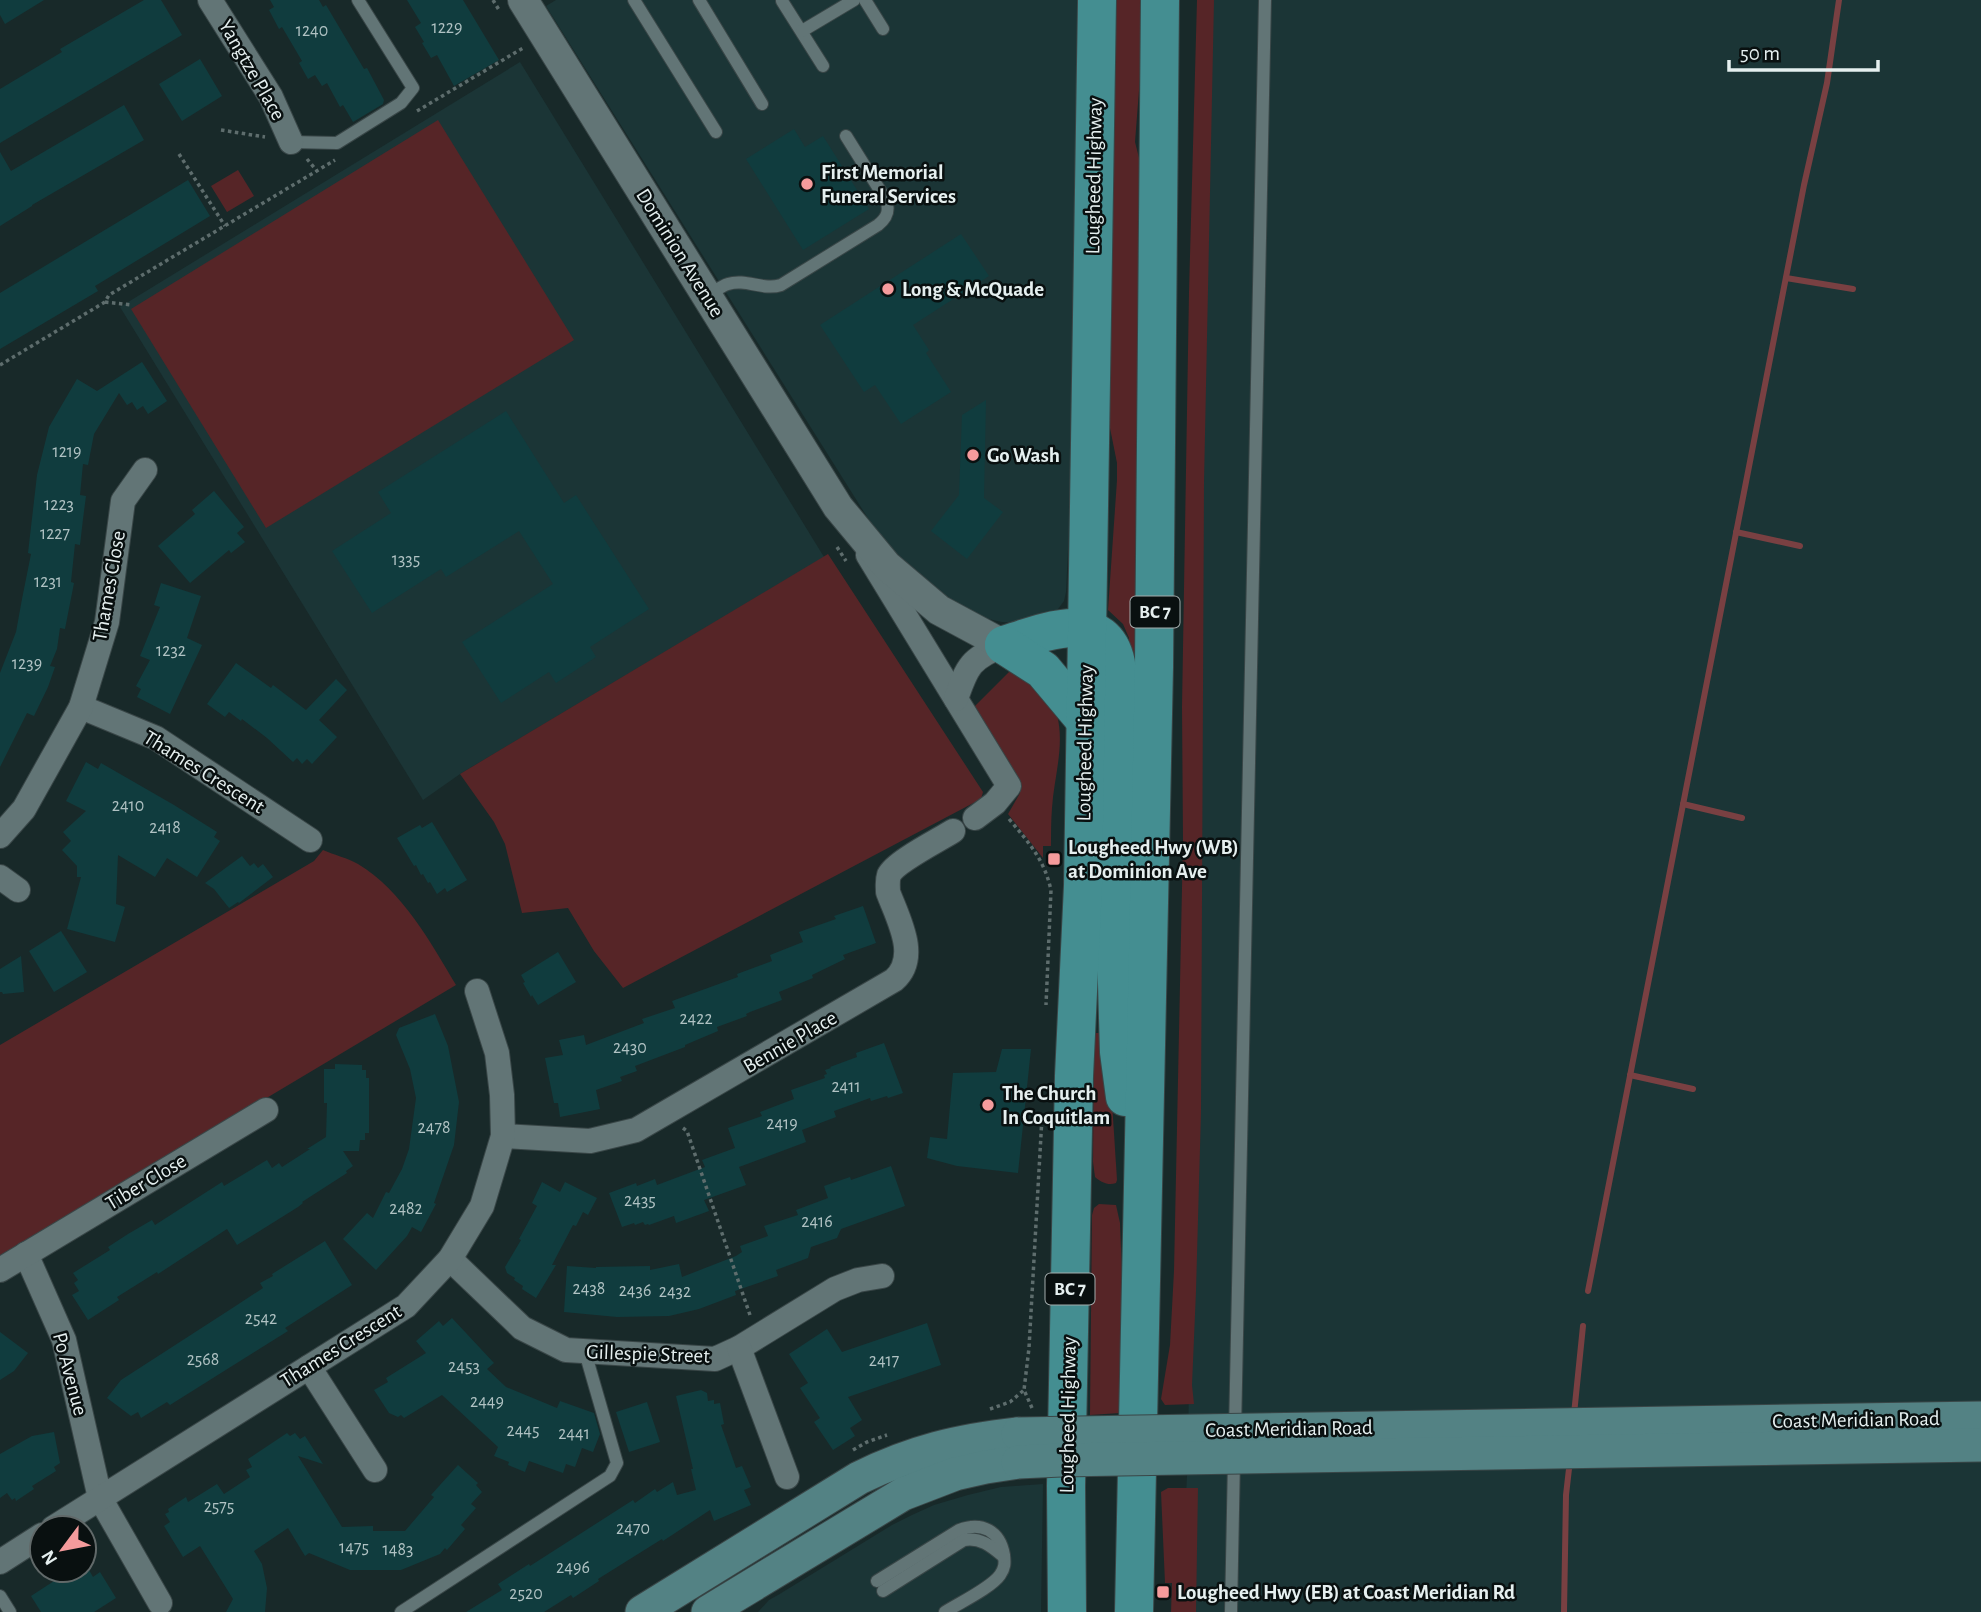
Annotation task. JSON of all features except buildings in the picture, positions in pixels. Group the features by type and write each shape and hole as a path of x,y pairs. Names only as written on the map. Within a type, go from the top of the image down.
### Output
{"main road":[{"name":"Lougheed Highway","path":"1067,1612 1066,1472 1074,1090 1083,886 1097,0"},
{"name":"BC 7","path":"1134,1612 1154,681 1160,0"},
{"path":"1004,645 1049,631 1086,628 1098,632 1114,652 1119,1052 1143,1223"},
{"path":"1004,645 1042,670 1084,719"},
{"name":"Coast Meridian Road","path":"642,1612 878,1468 932,1448 975,1439 1981,1418"},
{"name":"Coast Meridian Road","path":"708,1612 738,1602 903,1494 964,1472 1023,1437 1981,1445"},
{"path":"1066,1566 1083,1612"}],"street":[{"name":"Yangtze Place","path":"210,0 271,97 292,142"},
{"name":"Dominion Avenue","path":"523,0 956,699 1002,794"},
{"name":"Thames Close","path":"81,707 107,622 123,501 145,470"},
{"name":"Dominion Avenue","path":"838,507 887,566 939,610 1004,645"},
{"path":"956,699 963,677 972,662 984,652 1004,645"},
{"path":"0,836 24,809 81,707"},
{"name":"Thames Crescent","path":"81,707 156,738 310,839"},
{"path":"975,818 1002,794"},
{"name":"Bennie Place","path":"503,1136 590,1141 636,1130 886,986 901,975 906,963 906,948 888,892 890,873 898,864 953,831"},
{"name":"Thames Crescent","path":"75,1514 406,1306 450,1259 482,1206 503,1136 497,1053 477,991"},
{"name":"Tiber Close","path":"0,1270 266,1110"},
{"name":"Po Avenue","path":"26,1254 64,1340 100,1498 160,1603"},
{"name":"Gillespie Street","path":"450,1259 522,1328 566,1350 715,1359 748,1342 787,1477"},
{"path":"748,1342 835,1289 858,1280 882,1276"},
{"path":"309,1367 375,1470"},
{"path":"0,1562 28,1544"}],"lane":[{"path":"292,142 337,143 401,103 413,88 358,0"},
{"path":"634,0 716,132"},
{"path":"699,0 762,104"},
{"path":"802,31 853,0"},
{"path":"865,0 883,29"},
{"path":"1231,1612 1265,0"},
{"path":"782,1 823,66"},
{"path":"707,296 734,283 765,287 781,285 882,222 888,211 887,200 846,136"},
{"path":"401,1612 610,1476 617,1463 585,1352"},
{"path":"880,1586 964,1540 971,1539 990,1545 1004,1557 1003,1570 994,1582 945,1612"},
{"path":"0,1596 10,1612"}],"path":[{"path":"412,114 523,48"},
{"path":"221,130 292,142"},
{"path":"179,154 225,226"},
{"path":"0,365 105,302 109,295 343,155"},
{"path":"105,302 132,305"},
{"path":"1002,794 1040,858 1051,890 1046,1016"},
{"path":"1023,1437 1042,1109"},
{"path":"666,1114 687,1131 748,1342"}],"shaded area":[{"path":"556,0 1077,0 1072,467 1066,592 1058,609 1017,623 984,618 959,606 919,580 881,539 546,6"},
{"path":"1110,0 1146,0 1135,142 1148,194 1135,1008 1124,969 1129,638 1123,624 1108,610 1117,480 1117,463 1107,413"},
{"path":"1197,0 1214,0 1204,483 1201,1112 1192,1385 1194,1404 1165,1405 1161,1399 1170,1345 1174,1271 1183,840 1182,707 1189,292"},
{"path":"1206,0 1981,0 1981,1612 1180,1612 1188,1457"},
{"path":"520,62 824,557 460,774 423,800 120,307"},
{"path":"438,120 574,340 266,528 131,309"},
{"path":"238,170 254,196 227,212 211,186"},
{"path":"828,554 983,792 981,799 623,988 594,951 568,908 522,913 505,844 494,822 460,774"},
{"path":"1012,669 1050,703 1057,715 1059,727 1051,846 1043,846 1043,858 1008,814 1020,793 1019,785 972,709"},
{"path":"323,850 358,864 388,888 414,918 456,985 0,1257 0,1045 314,861"},
{"path":"1094,1033 1104,1033 1108,1040 1117,1180 1113,1184 1095,1177 1093,1162"},
{"path":"1099,1204 1116,1205 1120,1223 1120,1413 1090,1415 1092,1215"},
{"path":"1043,1484 1041,1612 758,1612 769,1600 892,1525 934,1505 1001,1487"},
{"path":"1168,1488 1198,1488 1196,1612 1171,1612 1172,1583 1165,1583 1161,1492"}],"waterway":[{"path":"1588,1291 1804,185 1827,83 1839,0"},
{"path":"1786,278 1853,289"},
{"path":"1736,532 1800,546"},
{"path":"1683,804 1742,818"},
{"path":"1630,1075 1693,1089"},
{"path":"1574,1414 1583,1326"},
{"path":"1564,1612 1566,1495 1570,1460"}],"place":[{"name":"First Memorial Funeral Services","path":"807,184"},
{"name":"Long & McQuade","path":"888,289"},
{"name":"Go Wash","path":"973,455"},
{"name":"Lougheed Hwy (WB) at Dominion Ave","path":"1054,859"},
{"name":"The Church In Coquitlam","path":"988,1105"},
{"name":"Lougheed Hwy (EB) at Coast Meridian Rd","path":"1163,1592"}]}
